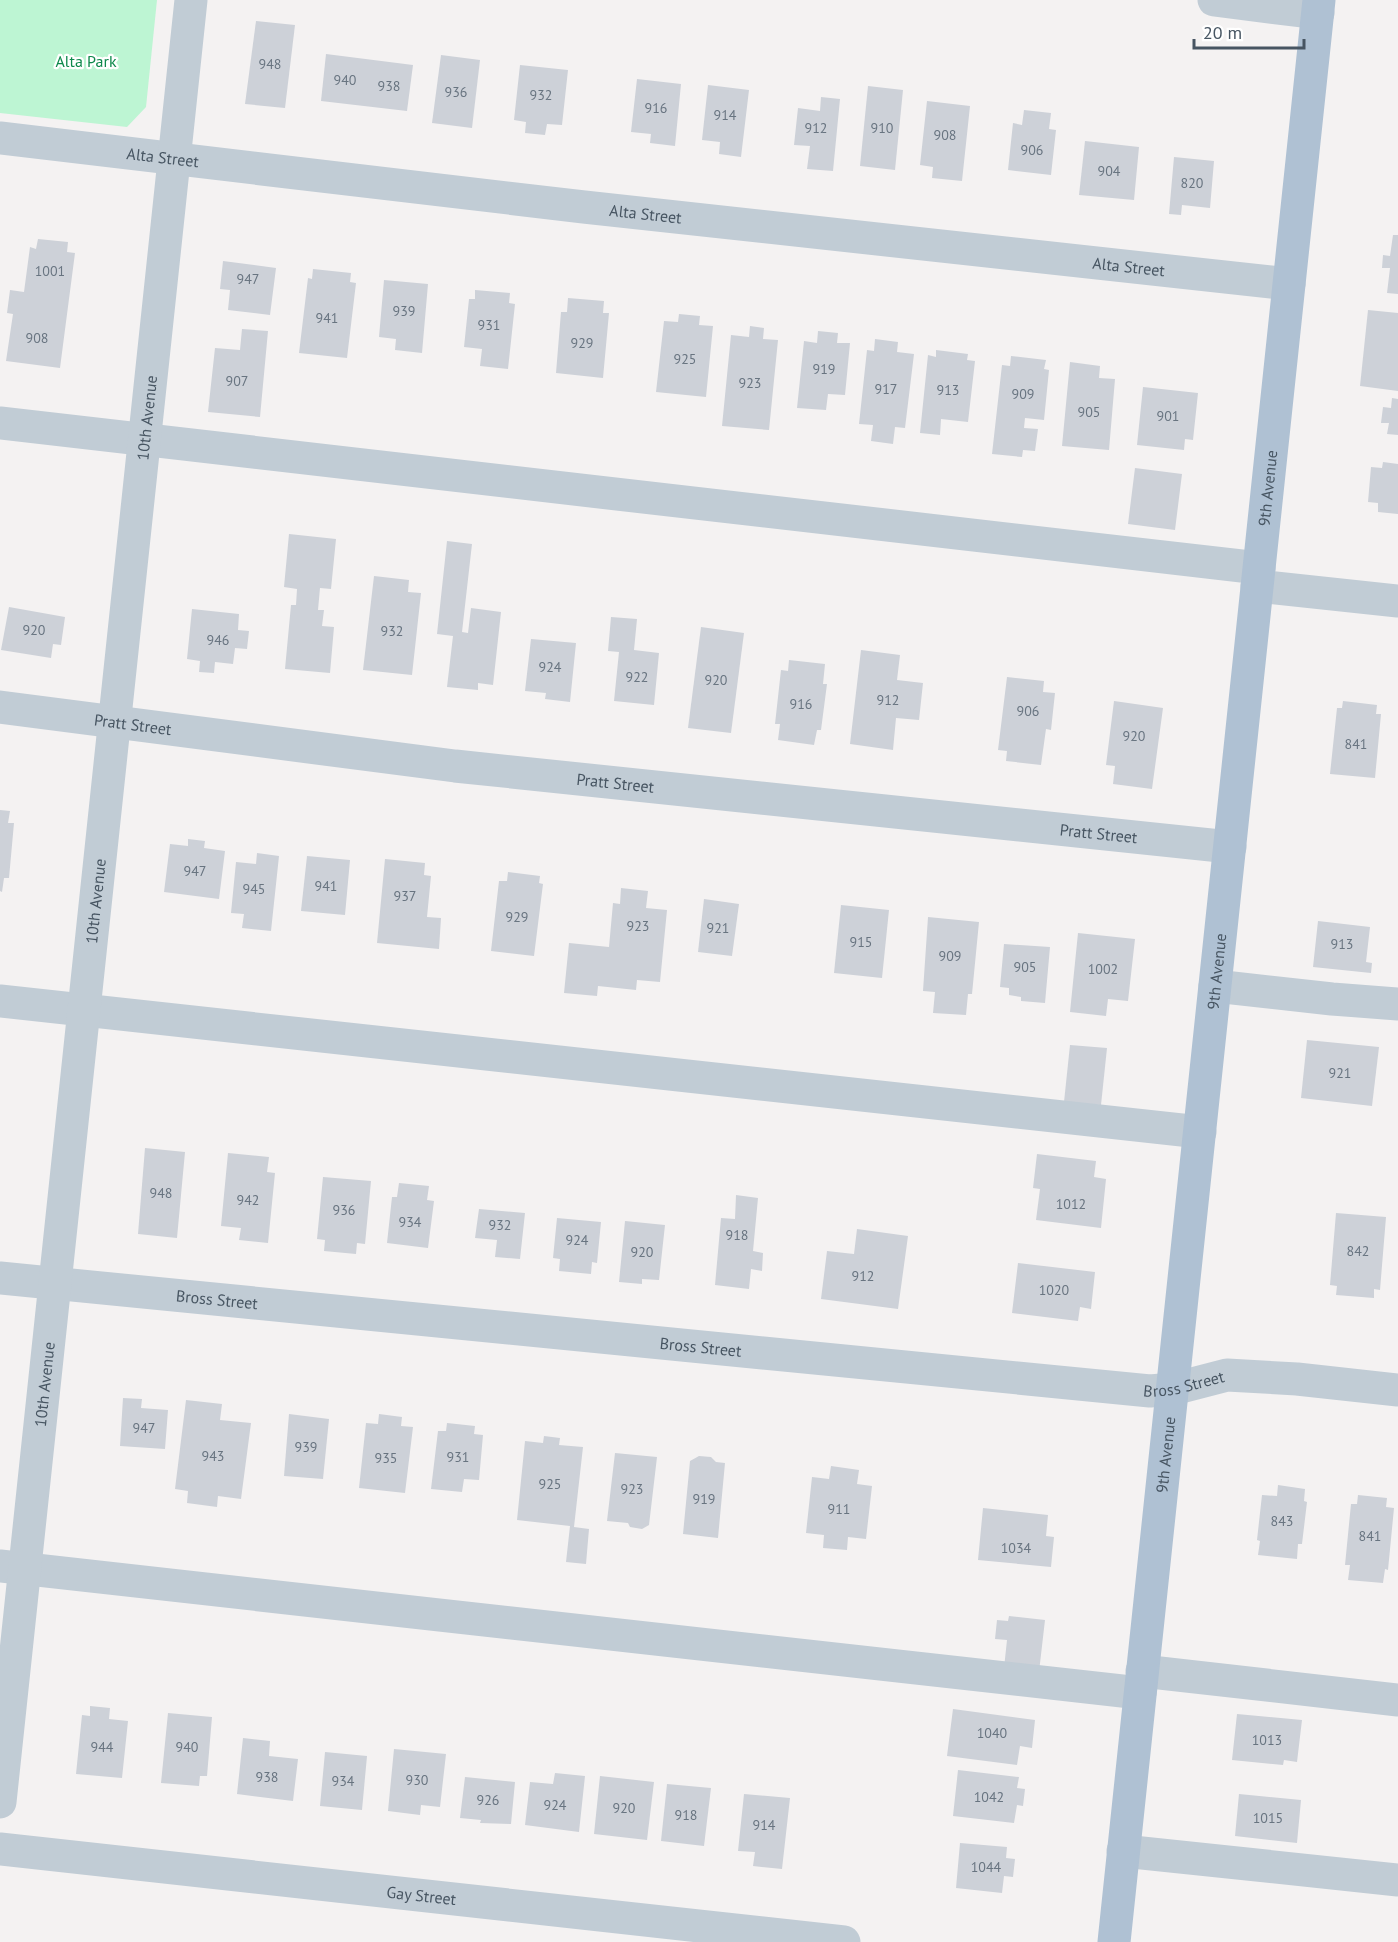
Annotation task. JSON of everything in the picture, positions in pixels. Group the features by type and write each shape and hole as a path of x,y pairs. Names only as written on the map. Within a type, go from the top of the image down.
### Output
{"main road":[{"name":"9th Avenue","path":"1114,1942 1319,6"}],"street":[{"name":"10th Avenue","path":"0,1802 13,1568 55,1284 191,0"},
{"path":"1214,0 1319,6"},
{"name":"Alta Street","path":"0,138 596,208 1289,284"},
{"path":"0,423 1258,577 1398,601"},
{"name":"Pratt Street","path":"0,707 455,766 1230,847"},
{"path":"1215,986 1398,1004"},
{"path":"0,1001 1200,1132"},
{"name":"Bross Street","path":"0,1278 1150,1391 1173,1389 1227,1375 1297,1379 1398,1390"},
{"path":"13,1568 1141,1682 1398,1700"},
{"name":"Gay Street","path":"0,1849 844,1942"},
{"path":"1124,1851 1398,1880"}],"green space":[{"name":"Alta Park","path":"0,0 157,0 146,107 127,127 0,113"}],"building":[{"path":"256,21 295,25 285,108 245,104"},
{"path":"326,54 413,65 407,111 321,101"},
{"path":"441,55 480,60 472,128 432,123"},
{"path":"520,65 568,70 562,125 547,124 545,135 525,133 526,122 514,120"},
{"path":"637,79 681,84 675,146 650,143 651,134 631,132"},
{"path":"708,85 749,90 741,157 719,154 720,142 702,140"},
{"path":"868,86 903,90 895,170 860,166"},
{"path":"821,97 840,99 833,171 807,169 810,146 794,145 798,108 820,111"},
{"path":"927,101 970,106 962,181 932,178 933,167 920,165"},
{"path":"1024,110 1051,113 1049,129 1056,130 1051,175 1008,170 1013,123 1022,125"},
{"path":"1085,141 1139,147 1134,200 1079,195"},
{"path":"1174,157 1214,161 1210,208 1182,205 1181,215 1169,214"},
{"path":"1393,235 1398,235 1398,294 1387,293 1390,268 1382,268 1383,255 1390,256"},
{"path":"38,239 68,242 67,252 75,253 60,368 6,361 13,314 7,313 10,290 24,292 30,247 36,249"},
{"path":"223,261 276,268 270,315 228,310 230,290 220,289"},
{"path":"313,269 351,273 350,282 356,283 347,358 299,353 308,278 312,279"},
{"path":"384,280 428,284 422,353 395,350 396,339 379,337"},
{"path":"475,290 510,293 509,303 515,304 508,369 480,366 482,349 464,347 469,299 475,299"},
{"path":"568,298 604,301 603,313 609,313 603,378 556,373 561,312 567,312"},
{"path":"1368,310 1398,313 1398,391 1360,386"},
{"path":"679,314 700,316 699,325 713,326 706,397 656,392 664,321 678,322"},
{"path":"750,326 764,328 763,339 778,340 769,430 722,426 731,335 749,337"},
{"path":"242,329 268,331 260,417 208,412 215,348 240,350"},
{"path":"818,331 838,333 837,343 850,343 845,395 828,394 826,410 797,408 804,341 817,343"},
{"path":"875,339 898,342 897,352 914,354 905,428 895,427 893,444 871,441 873,425 859,424 867,350 874,351"},
{"path":"936,350 968,354 967,360 975,361 968,422 941,419 940,435 920,433 928,355 936,357"},
{"path":"1011,356 1046,360 1044,369 1049,370 1044,420 1025,418 1024,428 1038,429 1035,451 1023,450 1022,457 992,454 1002,365 1010,366"},
{"path":"1070,362 1100,366 1099,378 1115,379 1109,450 1062,446"},
{"path":"1143,387 1198,393 1193,440 1185,439 1184,450 1137,445"},
{"path":"1392,398 1398,399 1398,435 1387,434 1389,423 1381,423 1383,407 1391,408"},
{"path":"1383,462 1398,464 1398,514 1378,512 1378,503 1368,502 1371,467 1382,468"},
{"path":"1135,468 1182,474 1175,530 1128,524"},
{"path":"289,534 336,539 331,589 320,588 318,610 324,610 322,626 334,627 330,673 285,669 291,605 296,605 297,589 284,587"},
{"path":"447,541 472,544 462,632 468,633 471,608 501,612 493,685 478,683 478,690 447,687 453,636 437,634"},
{"path":"374,576 409,580 408,592 421,593 412,675 363,670"},
{"path":"9,607 65,617 61,645 53,644 51,658 1,650"},
{"path":"192,609 239,614 238,630 249,631 247,649 235,648 233,664 215,662 214,673 199,672 200,661 187,659"},
{"path":"611,617 637,619 634,650 659,653 654,705 614,701 619,652 608,651"},
{"path":"701,627 744,633 731,733 688,728"},
{"path":"531,639 576,643 570,702 545,699 546,693 525,691"},
{"path":"861,650 900,655 897,680 923,683 919,720 896,718 893,750 850,744"},
{"path":"789,660 825,664 823,684 827,684 821,730 817,730 814,745 778,740 780,724 775,724 781,670 788,671"},
{"path":"1007,677 1044,681 1043,692 1055,693 1051,730 1046,729 1041,765 1006,761 1007,751 998,750"},
{"path":"1114,701 1163,708 1152,789 1113,784 1115,766 1106,765"},
{"path":"1343,701 1377,705 1376,714 1381,714 1375,778 1330,774 1337,708 1342,708"},
{"path":"0,810 10,811 8,823 14,823 9,878 4,878 2,892 0,891"},
{"path":"188,839 205,841 204,848 225,851 219,899 164,892 170,844 188,846"},
{"path":"257,853 279,856 271,931 242,928 244,914 231,913 236,862 256,864"},
{"path":"307,856 350,860 345,915 301,911"},
{"path":"385,859 425,863 424,875 431,876 427,917 441,918 439,949 377,943"},
{"path":"508,872 540,876 539,883 543,884 534,956 491,951 499,881 507,881"},
{"path":"621,888 648,891 646,908 667,910 660,982 637,980 636,990 598,986 597,996 564,993 569,943 609,947 613,903 620,904"},
{"path":"704,899 739,904 732,956 698,952"},
{"path":"841,905 889,910 882,978 834,973"},
{"path":"928,917 979,922 972,994 968,994 966,1015 933,1013 935,992 923,991"},
{"path":"1318,921 1370,927 1366,962 1372,963 1371,973 1313,967"},
{"path":"1078,933 1135,939 1128,1001 1108,999 1106,1016 1070,1012"},
{"path":"1004,944 1050,947 1045,1003 1021,1001 1021,997 1009,995 1009,988 1000,987"},
{"path":"1307,1040 1379,1047 1372,1106 1301,1098"},
{"path":"1070,1045 1107,1048 1101,1105 1064,1102"},
{"path":"145,1148 185,1152 177,1238 138,1234"},
{"path":"228,1153 269,1157 267,1172 275,1173 268,1243 239,1240 241,1228 221,1226"},
{"path":"1037,1154 1096,1161 1094,1177 1106,1179 1101,1228 1036,1220 1040,1189 1033,1188"},
{"path":"323,1177 371,1181 365,1244 357,1243 356,1254 324,1251 325,1240 317,1239"},
{"path":"399,1183 429,1186 427,1200 434,1201 428,1248 387,1243 392,1197 397,1197"},
{"path":"736,1195 758,1198 753,1251 763,1253 762,1271 751,1269 749,1289 715,1285 721,1218 735,1219"},
{"path":"479,1209 525,1213 520,1259 495,1257 497,1240 475,1238"},
{"path":"1336,1213 1386,1217 1380,1290 1374,1289 1374,1298 1336,1295 1337,1286 1330,1285"},
{"path":"557,1218 601,1222 597,1263 592,1262 591,1274 559,1271 560,1259 553,1258"},
{"path":"625,1221 665,1225 659,1280 642,1279 642,1284 619,1282"},
{"path":"857,1229 908,1236 898,1309 821,1299 827,1251 854,1254"},
{"path":"1018,1263 1095,1272 1091,1309 1080,1307 1078,1321 1012,1313"},
{"path":"123,1398 142,1399 141,1408 168,1410 165,1449 120,1446"},
{"path":"186,1400 222,1404 220,1420 251,1423 241,1499 218,1496 217,1507 187,1503 188,1491 175,1489"},
{"path":"289,1414 329,1419 323,1479 284,1476"},
{"path":"379,1414 402,1417 401,1426 413,1427 405,1493 359,1488 366,1423 378,1424"},
{"path":"447,1423 475,1426 474,1434 483,1435 479,1480 464,1479 462,1492 431,1489 438,1431 446,1431"},
{"path":"544,1436 560,1438 559,1445 583,1447 574,1527 589,1529 586,1564 566,1562 570,1526 517,1520 525,1441 543,1443"},
{"path":"615,1453 657,1457 649,1525 642,1529 630,1527 628,1523 607,1521"},
{"path":"699,1456 711,1457 716,1462 725,1463 718,1538 683,1534 690,1461"},
{"path":"831,1466 859,1470 857,1484 872,1486 866,1539 848,1537 847,1550 823,1548 824,1535 806,1533 812,1477 829,1479"},
{"path":"1278,1485 1305,1489 1304,1501 1307,1502 1302,1544 1298,1544 1297,1559 1258,1555 1260,1541 1257,1540 1262,1495 1277,1496"},
{"path":"1358,1495 1387,1498 1386,1507 1394,1508 1388,1570 1385,1569 1383,1583 1348,1580 1350,1565 1345,1565 1351,1504 1357,1504"},
{"path":"983,1508 1048,1515 1046,1536 1054,1537 1051,1567 978,1560"},
{"path":"1009,1616 1045,1620 1039,1672 1004,1668 1007,1640 995,1639 997,1620 1008,1621"},
{"path":"90,1706 110,1708 109,1719 128,1721 122,1778 76,1774 82,1715 90,1716"},
{"path":"953,1709 1035,1720 1032,1748 1020,1746 1017,1765 947,1756"},
{"path":"168,1713 212,1717 207,1776 200,1776 199,1786 161,1783"},
{"path":"1237,1714 1302,1720 1297,1762 1284,1760 1283,1765 1232,1760"},
{"path":"243,1738 270,1741 269,1756 298,1759 293,1801 237,1794"},
{"path":"394,1749 446,1754 440,1807 421,1805 420,1815 388,1811"},
{"path":"325,1752 367,1756 362,1810 320,1806"},
{"path":"958,1770 1019,1777 1017,1788 1025,1789 1023,1806 1017,1805 1014,1823 953,1816"},
{"path":"555,1773 585,1776 579,1832 525,1825 530,1782 553,1784"},
{"path":"600,1776 654,1782 647,1840 594,1834"},
{"path":"465,1777 515,1782 511,1824 480,1823 481,1820 460,1818"},
{"path":"667,1784 711,1788 704,1846 661,1841"},
{"path":"744,1794 790,1798 782,1869 753,1866 755,1852 738,1851"},
{"path":"1239,1794 1301,1800 1297,1843 1235,1836"},
{"path":"960,1843 1007,1847 1006,1858 1015,1859 1013,1877 1004,1876 1002,1893 956,1888"}]}
